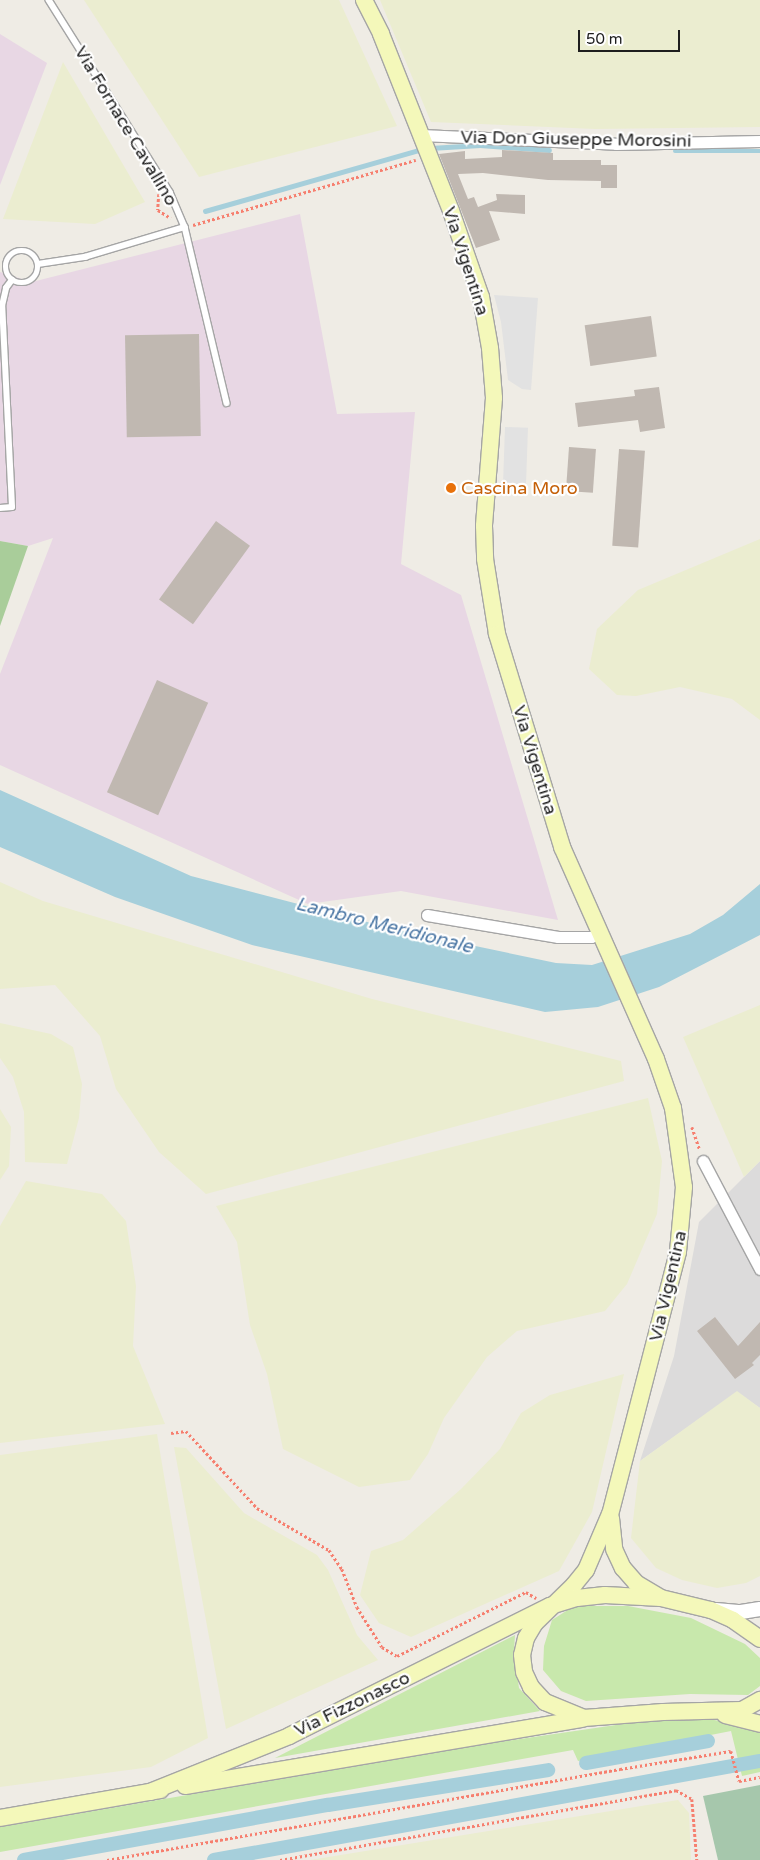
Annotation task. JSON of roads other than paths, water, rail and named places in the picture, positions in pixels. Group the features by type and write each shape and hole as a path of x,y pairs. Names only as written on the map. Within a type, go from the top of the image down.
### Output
{"main road":[{"name":"Via Vigentina","path":"364,0 381,34 425,144 465,246 481,297 490,348 494,398 484,526 485,559 497,634 562,847 656,1058 673,1108 680,1150 684,1187 682,1222 670,1288 610,1514"},
{"path":"610,1514 614,1549 623,1568 636,1583 661,1598"},
{"path":"584,1718 545,1702 531,1688 524,1672 522,1656 526,1638 534,1623 574,1585 586,1570 610,1514"},
{"path":"550,1606 577,1598 605,1595 661,1598 710,1610 733,1620 760,1639"},
{"name":"Via Fizzonasco","path":"150,1792 289,1736 550,1606"},
{"path":"711,1712 742,1710 760,1700"},
{"name":"Via Fizzonasco","path":"0,1818 584,1718 663,1712 711,1712"},
{"path":"711,1712 760,1724"}],"street":[{"name":"Via Don Giuseppe Morosini","path":"425,144 616,144 760,141"},
{"path":"427,915 558,937 591,937 600,933"},
{"path":"703,1161 760,1269"},
{"path":"710,1610 741,1612 760,1609"}],"lane":[{"name":"Via Fornace Cavallino","path":"49,0 170,192 185,227 227,403"},
{"path":"38,264 85,257 185,227"},
{"path":"24,251 34,255 38,264 36,275 28,282 12,280 7,271 7,261 14,253 24,251"},
{"path":"0,259 7,261"},
{"path":"0,508 12,507 3,407 2,306 6,288 12,280"}],"water":[{"path":"0,790 191,876 394,929 556,963 592,965 690,934 723,915 760,884 760,935 659,987 598,1007 545,1012 252,945 115,897 0,847"}],"waterway":[{"path":"430,148 480,145 549,150"},
{"path":"205,211 422,149"},
{"path":"675,151 760,151"},
{"path":"586,1763 708,1741"},
{"path":"214,1860 760,1761"},
{"path":"24,1860 328,1805 548,1770"}],"place":[{"name":"Cascina Moro","path":"451,488"}],"water label":[{"name":"Lambro Meridionale","path":"384,926"}]}
